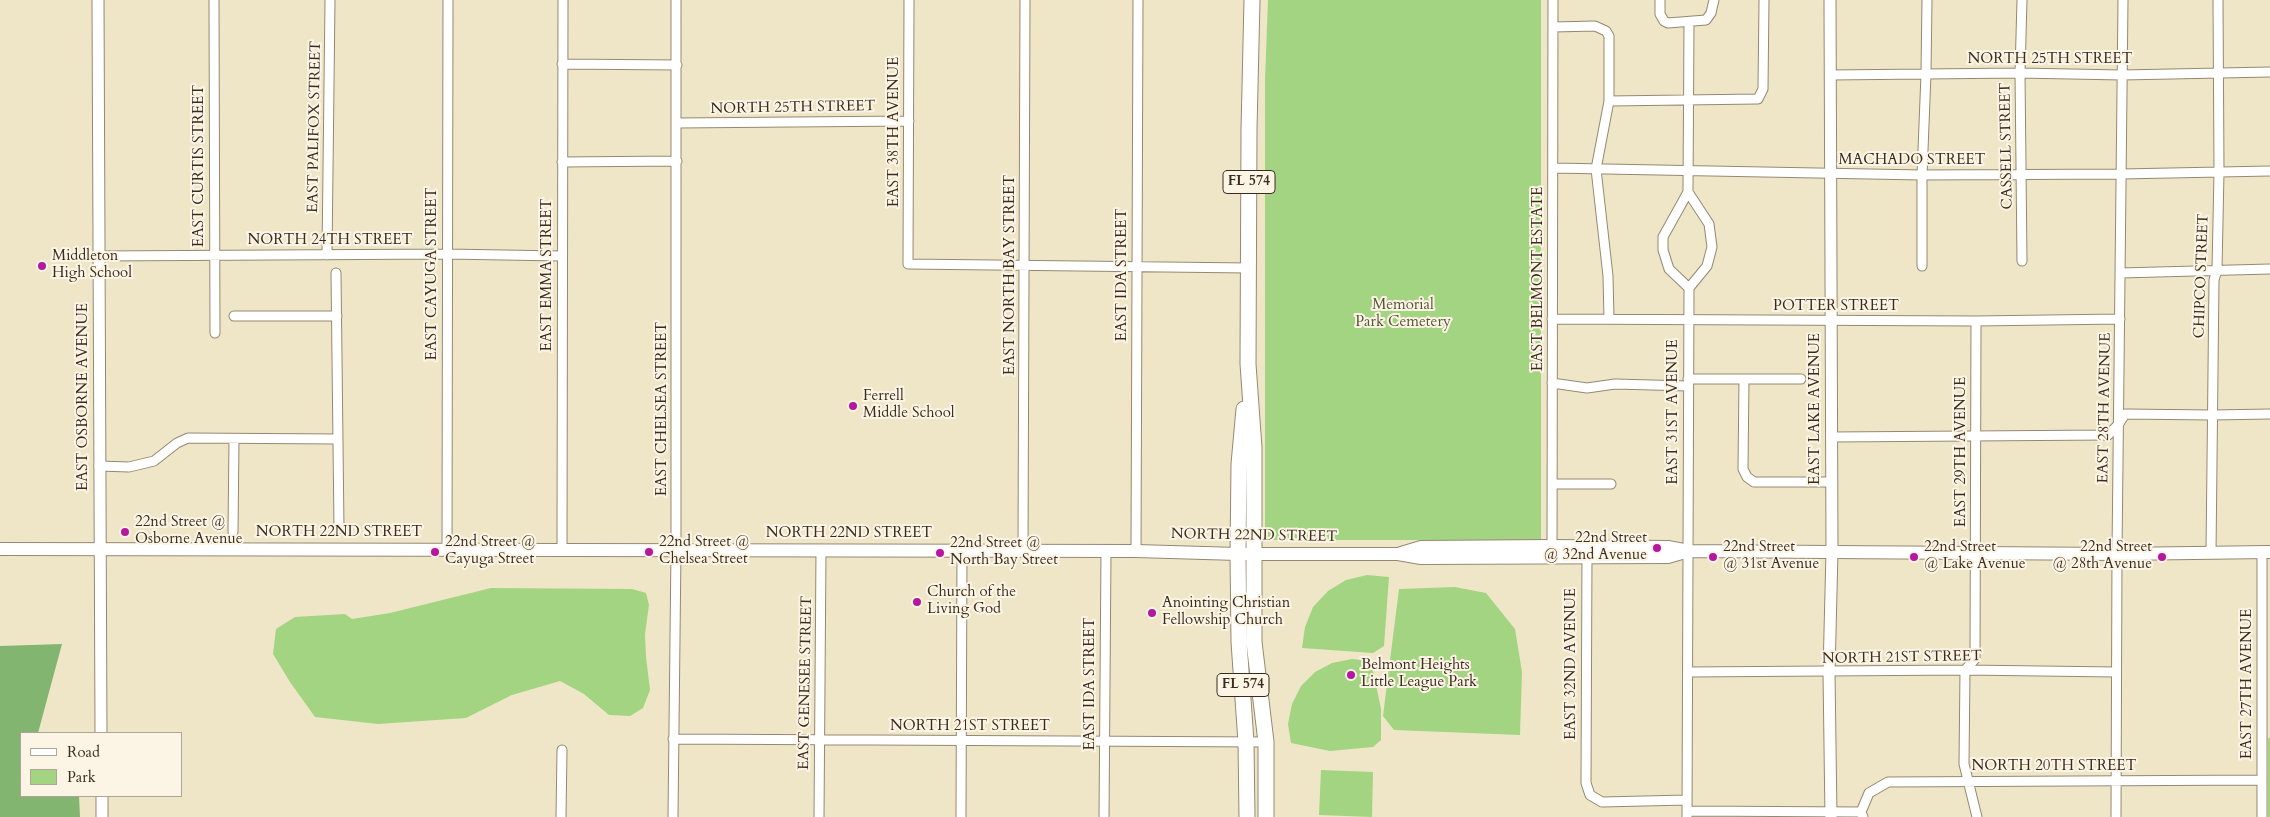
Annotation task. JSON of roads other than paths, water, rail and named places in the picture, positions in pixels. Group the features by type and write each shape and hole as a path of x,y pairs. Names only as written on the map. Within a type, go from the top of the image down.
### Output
{"main road":[{"name":"FL 574","path":"1247,817 1246,742 1239,642 1238,554 1239,464 1248,364 1249,130 1252,0"},
{"name":"FL 574","path":"1248,364 1254,448 1254,642 1266,742 1266,817"},
{"name":"NORTH 22ND STREET","path":"0,549 1023,550 1238,554 1398,554 1421,547 1587,552 1668,547 1688,551 2117,554 2266,552"}],"street":[{"name":"EAST OSBORNE AVENUE","path":"98,0 101,732"},
{"name":"EAST CURTIS STREET","path":"214,0 214,333"},
{"name":"EAST PALIFOX STREET","path":"327,255 330,0"},
{"name":"EAST CAYUGA STREET","path":"447,549 448,0"},
{"name":"EAST EMMA STREET","path":"562,549 561,256 563,0"},
{"name":"EAST CHELSEA STREET","path":"673,817 676,549 676,0"},
{"name":"EAST 38TH AVENUE","path":"908,0 908,264 1025,265"},
{"name":"EAST NORTH BAY STREET","path":"1023,550 1025,0"},
{"name":"EAST IDA STREET","path":"1136,551 1138,0"},
{"name":"EAST BELMONT ESTATE","path":"1552,552 1553,0"},
{"path":"1660,0 1660,14 1664,21 1689,22 1706,20 1711,12 1714,0"},
{"path":"1609,101 1753,100 1762,95 1764,0"},
{"name":"EAST LAKE AVENUE","path":"1830,0 1832,551 1829,673 1831,815"},
{"path":"1922,266 1926,0"},
{"name":"CASSELL STREET","path":"2022,0 2020,74 2022,261"},
{"name":"EAST 28TH AVENUE","path":"2116,817 2123,0"},
{"name":"CHIPCO STREET","path":"2211,552 2214,280 2217,270 2219,172 2218,0"},
{"path":"1688,192 1663,237 1663,250 1669,269 1689,288 1707,266 1712,246 1709,224 1688,192 1687,100 1689,22"},
{"path":"1553,27 1594,26 1606,31 1609,36 1609,101 1596,169 1608,276 1609,319"},
{"path":"562,64 677,65"},
{"name":"NORTH 25TH STREET","path":"1830,75 2122,75 2270,72"},
{"name":"NORTH 25TH STREET","path":"677,123 909,120"},
{"path":"562,162 676,161"},
{"name":"MACHADO STREET","path":"1553,168 1922,175 2270,171"},
{"name":"NORTH 24TH STREET","path":"99,256 447,254 561,256"},
{"path":"1025,265 1249,268"},
{"path":"2120,274 2270,269"},
{"path":"336,274 339,529"},
{"name":"EAST 31ST AVENUE","path":"1687,814 1689,288"},
{"path":"234,316 336,316"},
{"name":"POTTER STREET","path":"1552,319 1831,321 2120,319"},
{"name":"EAST 29TH AVENUE","path":"1976,321 1975,659 1965,670 1964,764 1977,817"},
{"path":"1552,383 1587,388 1615,384 1744,379 1801,379"},
{"path":"1744,379 1743,469 1747,477 1754,482 1831,482"},
{"path":"1831,436 2108,434 2118,425 2125,414 2212,416 2270,414"},
{"path":"99,466 130,467 154,461 177,443 188,438 338,439"},
{"path":"233,532 234,439"},
{"path":"1552,484 1611,484"},
{"name":"EAST GENESEE STREET","path":"818,817 821,550"},
{"path":"961,817 962,550"},
{"name":"EAST IDA STREET","path":"1104,817 1106,551"},
{"name":"EAST 32ND AVENUE","path":"1587,552 1586,783 1590,795 1602,802 1687,800"},
{"name":"EAST 27TH AVENUE","path":"2262,817 2266,552"},
{"name":"NORTH 21ST STREET","path":"1688,672 1829,673 1965,670 2116,672"},
{"name":"NORTH 21ST STREET","path":"673,739 1266,742"},
{"path":"561,817 562,750"},
{"name":"NORTH 20TH STREET","path":"1687,814 1862,814 1869,793 1888,782 2262,780"},
{"path":"102,797 102,817"}],"place":[{"name":"Middleton High School","path":"42,266"},
{"name":"Ferrell Middle School","path":"853,406"},
{"name":"22nd Street @ Osborne Avenue","path":"125,532"},
{"name":"22nd Street @ 32nd Avenue","path":"1657,548"},
{"name":"22nd Street @ Cayuga Street","path":"435,552"},
{"name":"22nd Street @ Chelsea Street","path":"649,552"},
{"name":"22nd Street @ North Bay Street","path":"940,553"},
{"name":"22nd Street @ 31st Avenue","path":"1713,557"},
{"name":"22nd Street @ Lake Avenue","path":"1914,557"},
{"name":"22nd Street @ 28th Avenue","path":"2162,557"},
{"name":"Church of the Living God","path":"917,602"},
{"name":"Anointing Christian Fellowship Church","path":"1152,613"},
{"name":"Belmont Heights Little League Park","path":"1351,675"}],"park label":[{"name":"Memorial Park Cemetery","path":"1403,314"}]}
